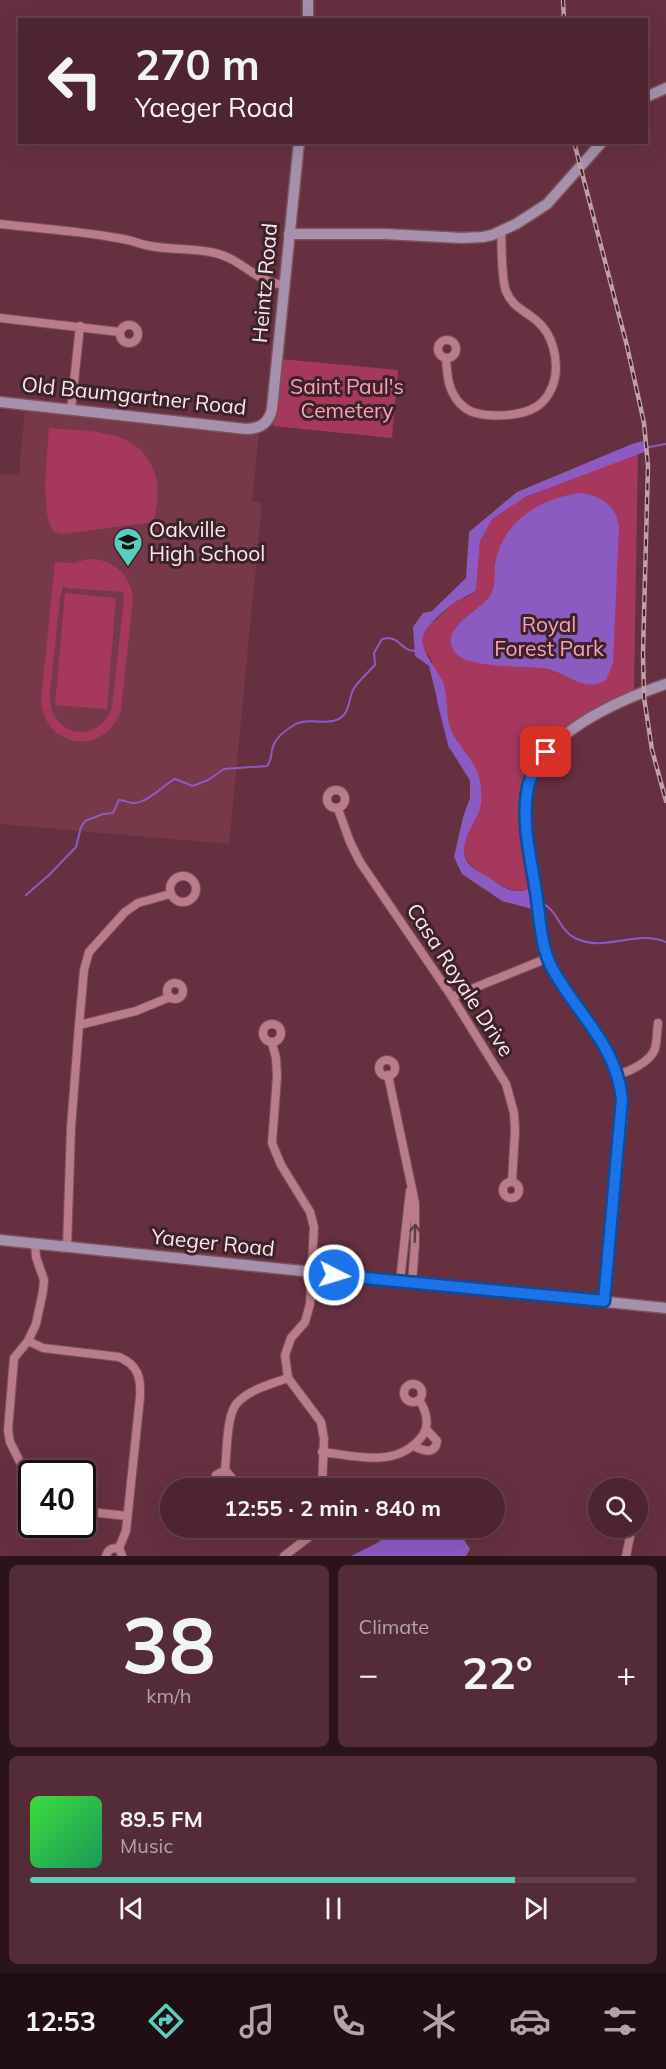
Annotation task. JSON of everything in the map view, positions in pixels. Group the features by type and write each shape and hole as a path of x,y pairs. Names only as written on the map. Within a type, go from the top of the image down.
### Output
{"street":[{"path":"308,18 309,0"},
{"path":"648,96 666,88"},
{"name":"Heintz Road","path":"263,425 272,409 299,144"},
{"path":"289,234 483,237 529,217 547,204 600,144"},
{"path":"0,224 92,234 150,246 226,255 259,278 272,284 284,285"},
{"path":"446,358 447,382 454,396 465,408 478,413 494,415 524,412 537,407 547,398 552,389 556,370 554,348 544,328 519,309 505,289 501,231"},
{"path":"0,318 120,332"},
{"path":"70,410 80,326"},
{"name":"Old Baumgartner Road","path":"0,402 246,429 263,425"},
{"path":"604,1301 622,1113 621,1093 618,1075 602,1040 561,982 548,958 539,914 526,804 530,779 537,765 558,740 629,698 666,684"},
{"name":"Casa Royale Drive","path":"338,809 360,862 452,997 506,1084 514,1113 512,1182"},
{"path":"67,1247 71,1128 84,970 89,952 125,912 138,903 170,894"},
{"path":"452,997 548,958"},
{"path":"79,1025 136,1011 170,997"},
{"path":"618,1075 637,1066 651,1055 655,1049 658,1023"},
{"path":"272,1043 277,1077 272,1143 281,1165 310,1212 314,1227 310,1304 305,1322 291,1338 285,1355 288,1378 321,1422 324,1439 322,1478"},
{"path":"388,1075 415,1203 416,1225 412,1282"},
{"path":"400,1281 410,1184"},
{"name":"Yaeger Road","path":"0,1240 666,1308"},
{"path":"19,1460 10,1442 9,1430 14,1358 28,1341 36,1324 44,1280 36,1257 35,1243"},
{"path":"28,1341 43,1348 119,1357 128,1360 140,1376 140,1397 126,1531 120,1552 112,1548 107,1551 106,1556"},
{"path":"225,1470 230,1418 236,1403 257,1389 288,1378"},
{"path":"322,1452 379,1458 397,1456 410,1450 426,1429 427,1419 424,1406 419,1400"},
{"path":"414,1446 427,1451 436,1446 437,1441 426,1429"},
{"path":"96,1513 128,1516"},
{"path":"284,1556 308,1538"},
{"path":"626,1556 630,1538"}],"shaded area":[{"name":"Oakville High School","path":"25,408 250,434 259,433 252,501 262,503 229,844 0,824 0,474 19,475"},
{"path":"646,440 647,451 525,497 492,519 480,541 476,590 443,612 428,627 423,636 424,648 444,685 451,730 474,766 480,780 481,804 465,844 466,860 472,867 503,887 516,891 528,889 532,909 502,901 462,874 454,857 463,817 471,795 471,782 449,747 429,666 415,656 413,627 423,613 432,611 466,578 469,532 517,492"},
{"path":"583,493 607,503 614,512 619,525 613,663 606,680 597,684 582,683 552,670 486,664 458,655 452,646 451,638 461,622 490,596 496,560 508,533 528,512 541,505 568,495"},
{"path":"384,1538 463,1538 470,1549 466,1556 351,1556"}],"green space":[{"name":"Saint Paul's Cemetery","path":"280,359 398,370 392,438 273,426"},
{"path":"49,428 110,434 136,446 146,457 156,477 158,496 153,522 64,534 55,532 50,525 46,499"},
{"name":"Royal Forest Park","path":"638,453 634,689 579,718 540,751 519,794 528,889 512,889 502,886 473,867 464,853 467,834 481,804 459,744 450,728 447,709 430,657 423,649 422,636 428,625 451,605 476,590 480,541 489,517 525,497"},
{"path":"89,559 113,565 124,575 133,598 121,710 113,725 102,735 89,740 76,741 63,737 53,729 45,716 41,700 55,562 73,563","holes":["63,586 123,592 124,598 112,707 105,720 96,728 86,732 65,727 51,708 50,694 60,598"]},
{"path":"65,593 116,598 107,709 55,705"}],"waterway":[{"path":"644,448 666,444"},
{"path":"26,895 76,847 81,827 85,821 113,813 119,800 133,803 144,800 175,779 193,786 208,780 224,769 267,766 275,741 291,727 306,721 325,722 343,716 353,690 375,665 374,653 382,639 393,639 406,649 415,651"},
{"path":"438,701 450,748"},
{"path":"471,782 471,797"},
{"path":"540,903 550,909 570,935 586,942 598,943 643,938 666,942"}],"railway":[{"path":"563,0 564,18"},
{"path":"575,144 627,346 644,423 648,466 644,697 652,750 666,801"}],"place":[{"name":"Oakville High School","path":"128,568"}],"route":[{"path":"334,1275 604,1301 622,1113 621,1086 613,1061 602,1040 553,969 544,946 526,804 530,779 546,752"}]}
